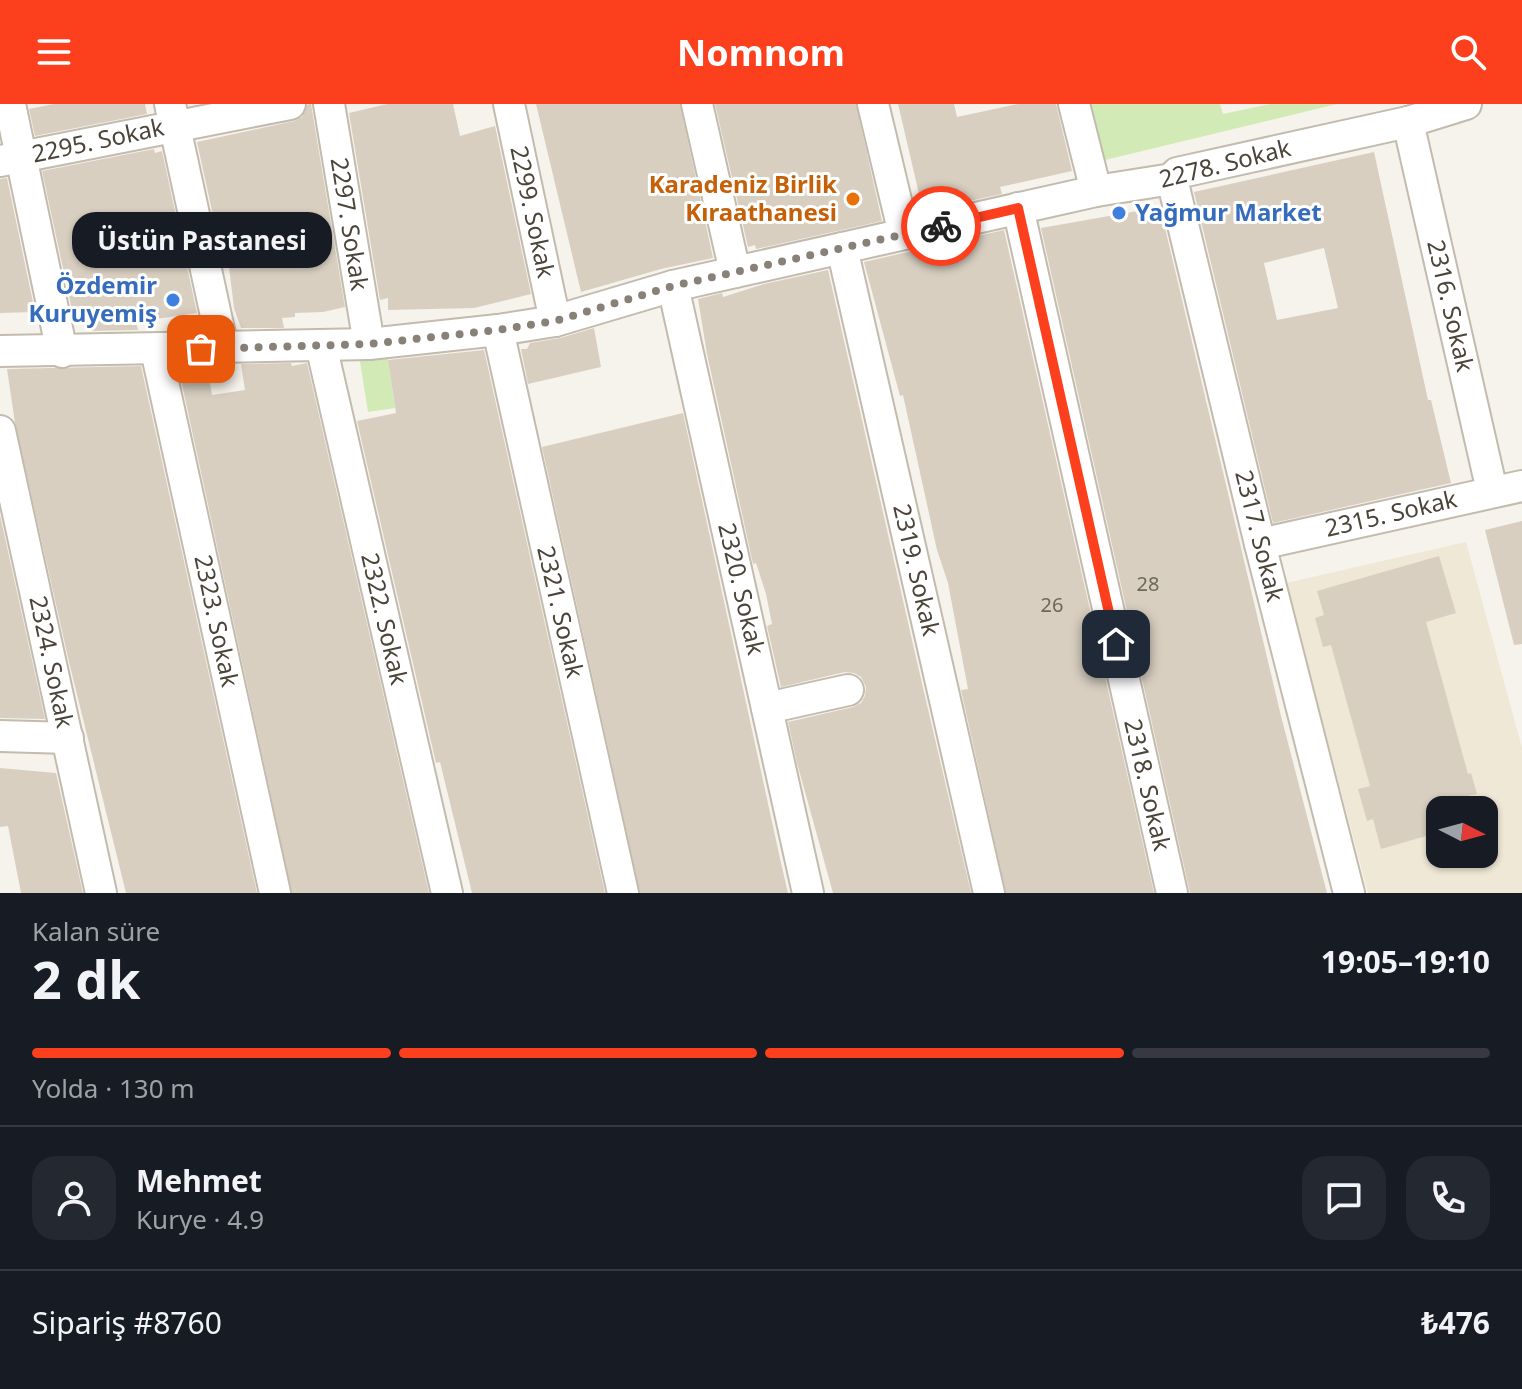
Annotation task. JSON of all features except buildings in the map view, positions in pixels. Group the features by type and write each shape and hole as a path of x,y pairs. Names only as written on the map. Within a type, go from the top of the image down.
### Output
{"street":[{"path":"10,104 10,159 62,352"},
{"name":"2295. Sokak","path":"10,159 172,115 290,104"},
{"name":"2297. Sokak","path":"329,104 369,344"},
{"name":"2299. Sokak","path":"509,104 555,321"},
{"path":"697,104 735,272"},
{"path":"873,104 904,234"},
{"path":"1074,104 1096,191"},
{"name":"2278. Sokak","path":"0,351 369,344 555,321 673,286 1096,191 1172,179 1177,173 1408,122 1466,104"},
{"path":"172,115 223,348"},
{"name":"2316. Sokak","path":"1408,122 1492,491"},
{"name":"2317. Sokak","path":"1172,179 1260,544 1349,893"},
{"name":"2318. Sokak","path":"1018,208 1172,893"},
{"name":"2319. Sokak","path":"842,248 989,893"},
{"name":"2320. Sokak","path":"673,286 808,893"},
{"name":"2321. Sokak","path":"498,330 623,893"},
{"name":"2322. Sokak","path":"321,345 447,893"},
{"name":"2323. Sokak","path":"156,350 275,893"},
{"name":"2324. Sokak","path":"0,431 101,893"},
{"name":"2315. Sokak","path":"1260,544 1522,486"},
{"path":"767,708 848,690"},
{"path":"0,736 68,738"}],"shaded area":[{"path":"1466,542 1522,748 1522,893 1368,893 1286,583"}],"green space":[{"path":"1091,104 1220,104 1223,114 1270,104 1337,104 1105,160"},
{"path":"387,351 395,408 368,412 359,355"}],"way so far":[{"path":"201,349 369,344 555,321 673,286 941,226"}],"place":[{"name":"Karadeniz Birlik Kıraathanesi","path":"853,199"},
{"name":"Yağmur Market","path":"1119,213"},
{"name":"Özdemir Kuruyemiş","path":"173,300"},
{"name":"Üstün Pastanesi","path":"201,349"}],"route":[{"path":"941,226 1018,208 1116,644"}]}
